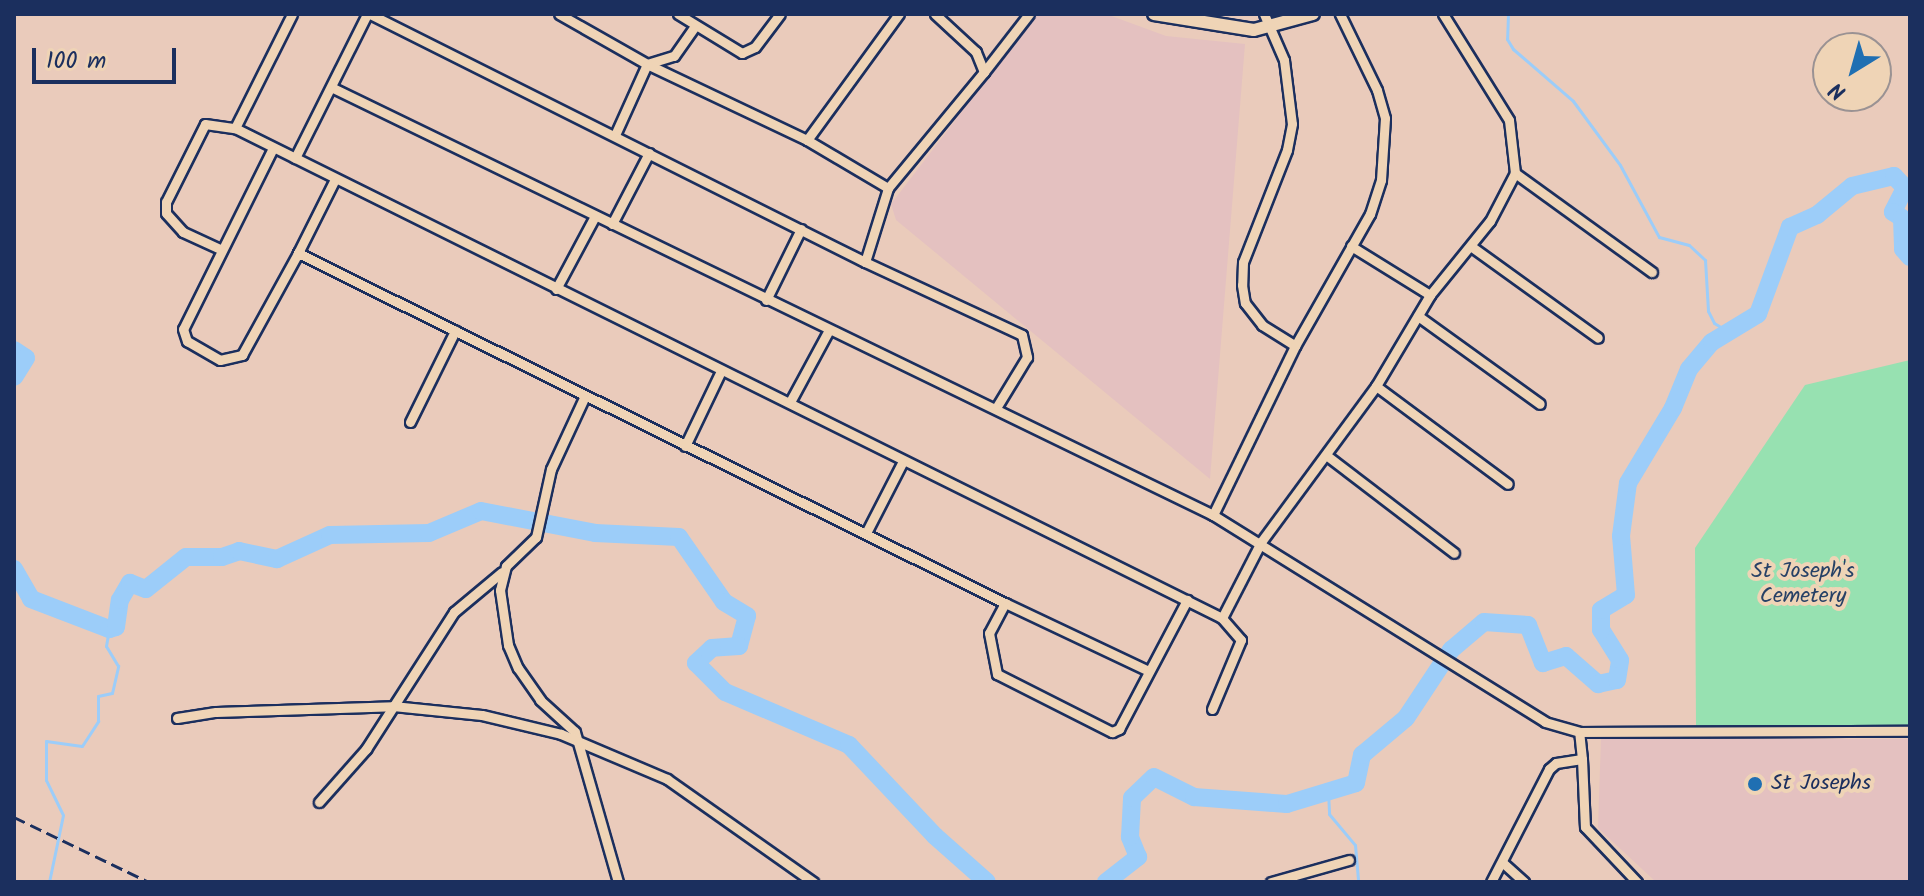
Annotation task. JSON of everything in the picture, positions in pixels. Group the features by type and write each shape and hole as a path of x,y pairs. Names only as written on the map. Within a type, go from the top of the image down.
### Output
{"street":[{"path":"235,128 292,14"},
{"path":"295,158 368,14 865,262 1022,335 1027,357 996,408"},
{"path":"560,14 647,64 807,140 888,188"},
{"path":"678,14 694,27 742,53 755,47 780,14"},
{"path":"807,140 899,14"},
{"path":"935,14 976,52 984,72"},
{"path":"865,262 888,188 1029,14"},
{"path":"1155,14 1218,27 1272,28 1313,14"},
{"path":"1264,14 1284,60 1292,124 1287,150 1243,262 1242,285 1245,303 1262,325 1295,346"},
{"path":"1213,515 1295,346 1351,246 1381,180 1385,118 1377,90 1340,14"},
{"path":"1222,618 1261,542 1376,386 1430,295 1472,247 1515,173 1509,120 1443,14"},
{"path":"615,135 647,64 674,56 694,27"},
{"path":"333,88 1213,515 1261,542 1434,657 1545,722 1579,732 1910,731"},
{"path":"220,249 174,226 166,202 205,124 235,128 334,181 790,402 1222,618 1241,640 1212,709"},
{"path":"273,148 220,249 183,333 187,341 227,362 248,347 334,181"},
{"path":"612,224 649,153"},
{"path":"1515,173 1652,272"},
{"path":"556,289 595,216"},
{"path":"766,300 801,229"},
{"path":"1351,246 1430,295"},
{"path":"1472,247 1598,338"},
{"path":"298,253 584,398 1149,671"},
{"path":"1418,316 1540,404"},
{"path":"790,402 829,330"},
{"path":"410,422 455,331"},
{"path":"685,446 721,371"},
{"path":"1376,386 1508,484"},
{"path":"319,802 366,749 454,612 536,537 551,469 584,398"},
{"path":"1326,455 1454,553"},
{"path":"866,533 903,461"},
{"path":"506,566 500,590 511,654 540,700 569,724 618,882"},
{"path":"1005,603 990,631 997,674 1110,731 1119,729 1187,600"},
{"path":"177,718 216,712 393,706 482,715 576,740 680,787 813,882"},
{"path":"1579,732 1585,827 1637,882"},
{"path":"1491,882 1549,769 1556,763 1582,759"},
{"path":"1271,882 1349,860"},
{"path":"1502,862 1524,882"}],"shaded area":[{"path":"1037,14 1106,14 1166,36 1245,44 1210,479 896,220 891,204"},
{"name":"St Josephs","path":"1601,739 1910,739 1910,882 1656,882 1598,828"}],"green space":[{"name":"St Joseph's Cemetery","path":"1910,360 1910,725 1696,726 1695,548 1805,385"}],"waterway":[{"path":"1508,14 1507,39 1513,49 1573,101 1620,165 1659,237 1689,245 1705,260 1708,311 1714,323 1729,332"},
{"path":"1106,882 1138,857 1130,837 1132,798 1154,777 1194,797 1287,804 1356,783 1362,755 1406,718 1451,650 1484,622 1528,625 1543,663 1566,656 1598,684 1617,680 1620,660 1601,630 1601,610 1626,595 1621,536 1628,483 1673,408 1689,369 1712,342 1758,314 1790,227 1817,215 1852,186 1894,176 1905,188 1893,212 1902,218 1903,249 1910,257"},
{"path":"14,350 26,358 14,377"},
{"path":"14,569 31,599 109,629 116,627 120,600 130,583 146,589 186,557 222,557 239,551 277,559 330,535 429,533 481,511 595,533 679,537 724,602 747,616 739,646 712,648 696,663 725,692 849,745 935,836 987,882"},
{"path":"49,882 63,815 46,780 46,741 82,746 98,721 98,696 112,693 118,666 106,646 109,629"},
{"path":"1328,792 1329,814 1355,845 1358,882"}],"railway":[{"path":"14,817 149,882"}],"place":[{"name":"St Josephs","path":"1755,784"}]}
